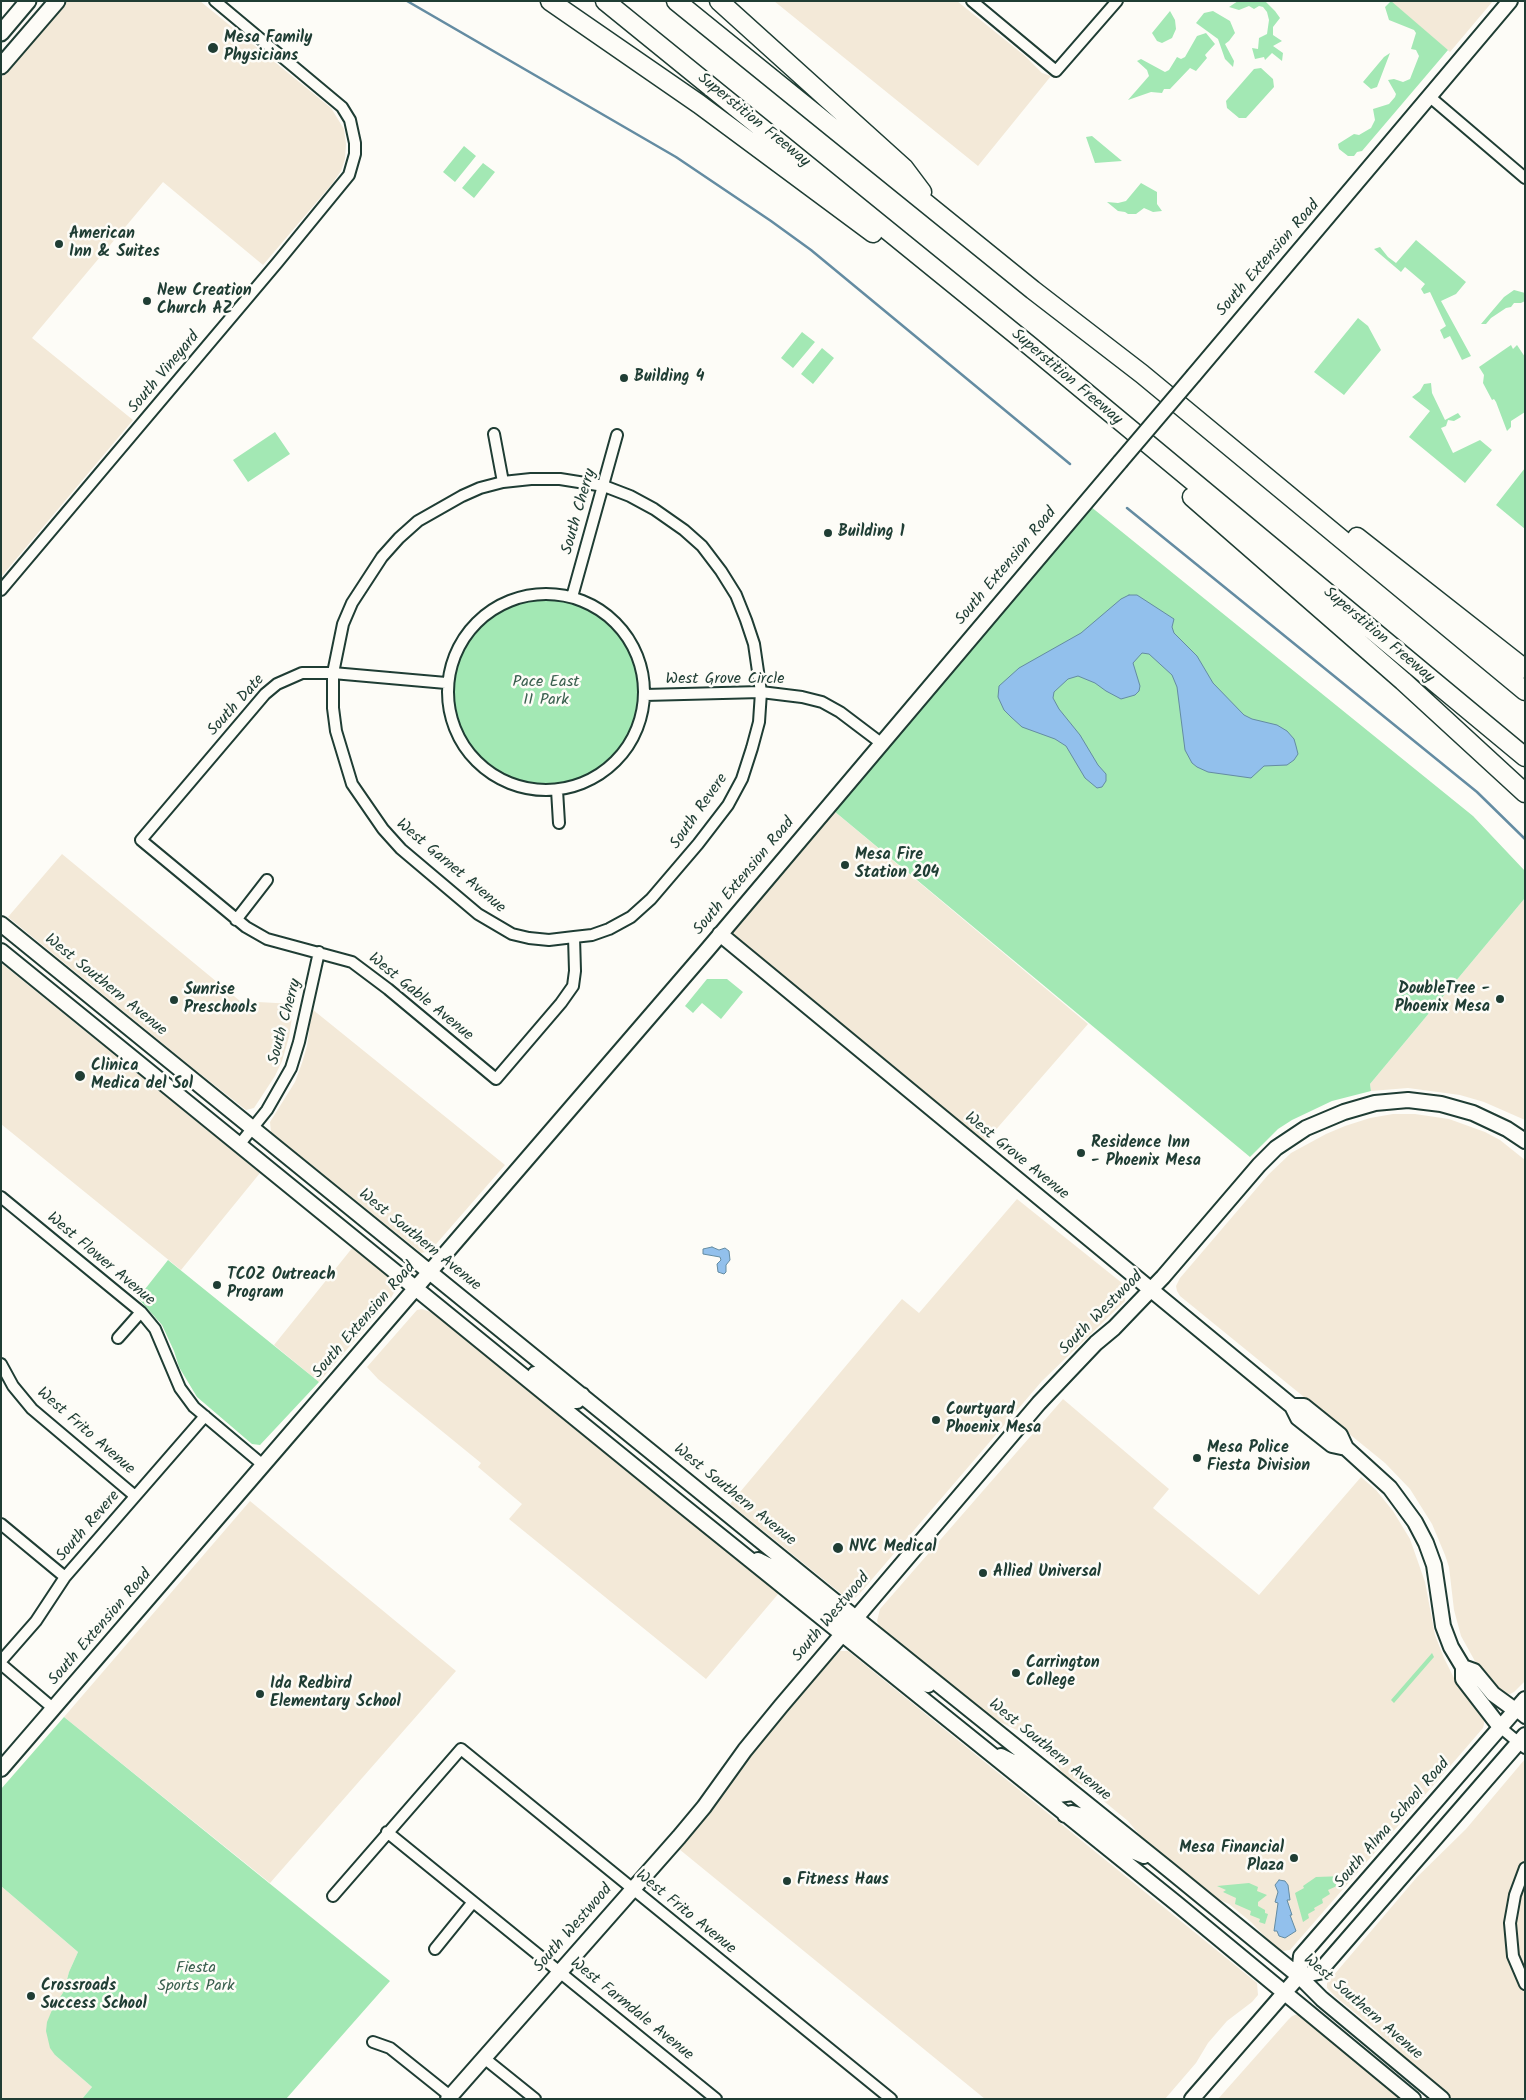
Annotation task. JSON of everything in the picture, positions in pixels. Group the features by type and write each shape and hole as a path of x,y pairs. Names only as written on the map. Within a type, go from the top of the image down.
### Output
{"highway":[{"path":"550,1 699,104 788,172 1030,346"},
{"name":"Superstition Freeway","path":"605,1 1030,346 1108,413 1525,757"},
{"path":"676,1 941,216 1142,374 1525,691"},
{"path":"719,1 904,168 941,216"},
{"path":"1142,374 1262,459 1459,619 1525,669"},
{"path":"1108,413 1199,504 1403,681 1525,792"}],"main road":[{"path":"1,33 28,1"},
{"path":"1,66 56,1"},
{"name":"South Extension Road","path":"1,1769 720,934 1510,1"},
{"name":"West Southern Avenue","path":"1,924 855,1618 1161,1863 1299,1976 1322,1998 1442,2099"},
{"name":"West Grove Avenue","path":"720,934 1292,1406 1298,1418 1332,1446 1346,1448 1390,1488 1402,1502 1423,1536 1434,1565 1443,1626 1451,1647 1463,1667 1463,1679 1500,1727"},
{"path":"1,951 744,1556 1285,1992 1413,2099"},
{"name":"South Westwood","path":"449,2098 704,1807 745,1750 841,1634 1039,1403 1150,1290 1276,1148 1306,1128 1344,1112 1376,1103 1408,1100 1441,1104 1473,1113 1507,1128 1525,1141"},
{"path":"500,1357 539,1376 570,1401 577,1401 582,1395"},
{"path":"677,1501 690,1483"},
{"path":"744,1556 778,1570 839,1618 855,1618"},
{"path":"841,1634 856,1632 860,1634 910,1674 928,1685 945,1690"},
{"name":"West Grove Avenue","path":"1463,1667 1474,1671 1493,1694 1520,1714"},
{"name":"South Alma School Road","path":"1299,1976 1300,1956 1500,1727 1520,1714 1525,1698"},
{"path":"1192,2099 1299,1976 1319,1972 1523,1742"},
{"path":"978,1745 1019,1765 1058,1795 1073,1793"},
{"path":"1065,1815 1072,1813 1083,1816 1123,1847 1161,1863"}],"street":[{"name":"South Vineyard","path":"1,590 344,183 352,165 355,143 350,120 337,100 215,1"},
{"path":"972,1 1056,71 1117,1"},
{"path":"1430,97 1525,178"},
{"path":"494,434 503,482"},
{"name":"South Cherry","path":"572,597 617,435"},
{"path":"446,683 333,673 344,624 352,603 382,557 418,521 480,488 531,478 560,479 604,486"},
{"name":"South Revere","path":"574,937 592,935 609,929 630,917 651,899 698,844 728,805 742,779 759,722 761,692 754,644 736,595 702,546 684,530 654,509 630,496 604,486"},
{"name":"West Grove Circle","path":"540,595 572,597 598,609 613,620 624,634 640,663 645,679 642,717 634,738 622,755 591,781 557,790 521,787 503,780 474,758 460,740 449,710 446,683 456,651 464,636 476,622 489,612 519,598 540,595"},
{"name":"South Date","path":"141,840 265,694 277,684 302,673 333,673"},
{"name":"West Garnet Avenue","path":"333,673 333,708 343,757 352,784 383,829 401,849 478,914 512,934 549,940 574,937"},
{"name":"West Grove Circle","path":"645,695 761,692 802,697 822,702 858,724 881,744"},
{"path":"557,790 559,823"},
{"name":"West Gable Avenue","path":"141,840 236,920 267,939 352,962 388,989 496,1079 561,1003 573,986 575,971 574,937"},
{"path":"236,920 267,880"},
{"name":"South Cherry","path":"239,1145 267,1110 291,1068 299,1042 319,952"},
{"name":"West Flower Avenue","path":"1,1198 141,1312 155,1328 180,1388 194,1407 263,1465"},
{"path":"118,1338 141,1312"},
{"name":"West Frito Avenue","path":"1,1364 13,1386 32,1409 135,1496"},
{"name":"South Revere","path":"1,1663 36,1621 65,1577 204,1416"},
{"path":"1,1524 65,1577"},
{"path":"1,1663 54,1709"},
{"name":"West Grove Avenue","path":"1500,1727 1523,1742"},
{"name":"West Frito Avenue","path":"387,1832 461,1749 891,2099"},
{"path":"333,1896 387,1832"},
{"name":"West Farmdale Avenue","path":"387,1832 716,2099"},
{"path":"1525,1868 1515,1895 1510,1923 1512,1956 1525,1984"},
{"path":"435,1949 474,1902"},
{"path":"372,2042 390,2048 449,2098"},
{"path":"484,2058 535,2099"}],"shaded area":[{"path":"66,1 200,1 331,108 344,129 345,159 341,171 332,184 263,265 163,182 32,338 133,420 1,577 1,78"},
{"path":"774,1 957,1 1025,56 1042,73 1051,76 978,166"},
{"path":"1390,1 1493,1 1450,52"},
{"path":"828,806 1088,1024 979,1149 720,934"},
{"path":"62,854 240,1001 294,1004 289,1037 282,1061 275,1076 254,1108 246,1110 8,917"},
{"path":"1525,898 1525,1120 1484,1102 1460,1095 1408,1088 1371,1091 1370,1084"},
{"path":"1,963 260,1173 181,1270 1,1124"},
{"path":"312,1009 505,1165 430,1251 421,1253 271,1132 270,1122 295,1082 302,1063 307,1046"},
{"path":"1393,1114 1415,1114 1449,1119 1485,1132 1500,1140 1525,1160 1525,1681 1510,1694 1505,1694 1497,1689 1476,1663 1461,1636 1454,1610 1449,1567 1445,1555 1432,1524 1410,1489 1385,1463 1180,1296 1177,1291 1176,1286 1180,1278 1268,1175 1291,1153 1345,1126 1370,1118"},
{"path":"1017,1199 1122,1283 1126,1290 1125,1301 1042,1381 861,1592 855,1598 844,1596 730,1504 902,1299 919,1313"},
{"path":"353,1247 389,1276 396,1285 396,1289 391,1298 319,1382 274,1345"},
{"path":"422,1309 433,1313 779,1593 706,1679 509,1519 522,1504 478,1467 481,1463 378,1379 367,1367 417,1310"},
{"path":"1063,1399 1169,1489 1153,1508 1259,1595 1361,1477 1376,1490 1393,1511 1410,1539 1425,1582 1435,1635 1444,1658 1458,1686 1484,1718 1483,1728 1290,1950 1283,1951 1275,1947 1251,1922 1229,1904 1213,1897 1143,1839 1128,1821 1089,1789 1064,1775 1053,1760 1019,1731 996,1720 880,1627 877,1621 880,1609"},
{"name":"Ida Redbird Elementary School","path":"250,1501 456,1671 270,1883 64,1717"},
{"path":"840,1651 848,1651 1257,1983 1258,1995 1252,2002 1227,2021 1208,2043 1196,2063 1165,2099 985,2099 679,1849 710,1810 764,1734"},
{"path":"1525,1759 1525,2099 1450,2099 1411,2067 1377,2031 1337,1998 1327,1988 1327,1983 1417,1877 1466,1829"},
{"name":"Crossroads Success School","path":"1,1886 78,1952 69,1972 64,1991 52,2010 55,2055 92,2087 82,2099 1,2099"},
{"path":"1301,2013 1358,2065 1391,2086 1407,2099 1218,2099 1288,2020 1292,2016"}],"green space":[{"path":"1238,1 1265,1 1275,11 1280,18 1273,27 1273,35 1282,41 1273,46 1283,53 1282,61 1272,53 1265,60 1264,57 1255,59 1252,48 1258,49 1259,38 1267,34 1269,20 1267,12 1263,7 1259,6 1254,9 1249,6 1239,10 1229,7"},
{"path":"1391,1 1448,50 1362,151 1357,152 1354,156 1348,156 1339,149 1338,144 1354,134 1359,135 1371,128 1375,120 1373,109 1389,104 1395,97 1396,94 1388,80 1394,79 1403,82 1410,79 1419,56 1416,50 1411,49 1416,33 1414,30 1389,20 1385,7"},
{"path":"1170,11 1175,20 1176,29 1172,38 1162,43 1157,41 1152,33"},
{"path":"1213,11 1230,21 1235,33 1225,44 1234,61 1233,67 1225,59 1218,39 1196,23 1204,13"},
{"path":"1206,33 1215,44 1205,55 1207,58 1196,71 1190,68 1170,89 1164,89 1162,93 1151,92 1128,100 1149,76 1147,70 1137,61 1141,59 1165,72 1169,70 1177,57 1181,59 1185,57 1197,36"},
{"path":"1390,53 1377,87 1371,89 1363,82 1384,57"},
{"path":"1261,68 1273,79 1274,87 1246,118 1239,118 1227,108 1226,101 1254,69"},
{"path":"1092,136 1122,161 1095,163 1086,137"},
{"path":"464,146 476,156 455,182 443,172"},
{"path":"483,163 495,172 474,198 462,188"},
{"path":"1141,183 1157,192 1157,204 1162,211 1153,212 1144,208 1136,214 1128,214 1118,211 1107,202 1118,203 1126,201"},
{"path":"1416,240 1466,282 1456,294 1441,301 1471,356 1462,360 1450,336 1444,339 1440,330 1446,326 1430,292 1424,294 1421,289 1425,284 1405,267 1401,272 1374,249 1380,247 1396,263"},
{"path":"1514,290 1525,293 1525,301 1514,303 1511,307 1506,308 1491,318 1486,324 1481,324 1504,297"},
{"path":"1358,318 1368,326 1381,350 1344,395 1314,372"},
{"path":"802,332 815,342 793,368 781,358"},
{"path":"1511,345 1513,349 1517,345 1525,357 1525,412 1511,421 1511,427 1507,431 1496,402 1494,399 1492,400 1483,383 1484,375 1479,367"},
{"path":"822,348 834,358 813,384 801,374"},
{"path":"1431,383 1432,393 1445,420 1458,413 1461,417 1454,421 1448,420 1446,426 1441,428 1453,453 1480,440 1492,450 1465,483 1409,437 1430,411 1412,397 1420,391 1424,384"},
{"path":"275,432 290,454 248,482 233,460"},
{"path":"1525,468 1525,529 1496,505"},
{"path":"1085,502 1473,816 1525,871 1525,898 1370,1084 1371,1091 1332,1101 1292,1120 1278,1129 1250,1157 828,806"},
{"name":"Pace East II Park","path":"555,599 582,606 598,614 612,626 624,640 632,656 638,674 638,710 632,728 624,744 612,758 598,770 582,778 564,784 537,785 510,778 494,770 468,744 454,710 453,683 460,656 468,640 494,614 528,600"},
{"path":"707,979 727,979 743,992 721,1019 702,1003 693,1013 685,1006"},
{"path":"168,1260 319,1382 260,1445 252,1444 197,1397 179,1367 162,1325 138,1298"},
{"path":"1432,1653 1434,1657 1394,1703 1391,1700"},
{"name":"Fiesta Sports Park","path":"64,1717 390,1981 286,2099 82,2099 92,2087 55,2055 50,2048 46,2031 47,2022 64,1991 69,1972 78,1952 1,1886 1,1789"},
{"path":"1345,1876 1335,1883 1337,1886 1328,1890 1330,1894 1322,1899 1323,1903 1314,1908 1315,1910 1308,1914 1309,1918 1303,1922 1295,1893 1316,1877"},
{"path":"1249,1883 1258,1887 1257,1891 1267,1895 1258,1902 1258,1906 1268,1914 1265,1924 1259,1922 1260,1919 1250,1915 1251,1911 1235,1904 1236,1898 1223,1892 1226,1890 1217,1886"}],"water":[{"path":"1129,595 1137,595 1174,619 1172,627 1174,633 1197,656 1213,683 1244,715 1252,719 1277,725 1287,731 1294,739 1298,754 1294,760 1287,765 1264,766 1251,778 1208,772 1197,767 1192,763 1185,750 1177,687 1172,675 1149,654 1142,653 1133,663 1140,686 1139,691 1135,695 1121,699 1095,683 1078,676 1068,679 1054,692 1053,698 1059,709 1080,735 1098,765 1106,774 1106,781 1102,787 1097,788 1085,778 1066,746 1055,739 1022,727 1004,710 998,697 999,686 1019,668 1081,633 1121,599"},
{"path":"712,1247 719,1250 725,1248 729,1251 730,1260 726,1265 726,1272 724,1274 718,1272 717,1264 721,1260 720,1257 703,1254 703,1249"},
{"path":"1279,1880 1285,1881 1288,1885 1290,1900 1287,1900 1296,1931 1285,1938 1279,1936 1277,1931 1274,1931 1278,1903 1275,1902 1278,1892 1275,1885"}],"waterway":[{"path":"407,1 676,157 771,221 811,250 1070,464"},
{"path":"1127,508 1477,792 1525,839"}],"place":[{"name":"Mesa Family Physicians","path":"213,48"},
{"name":"American Inn & Suites","path":"59,244"},
{"name":"New Creation Church AZ","path":"147,301"},
{"name":"Building 4","path":"624,378"},
{"name":"Building 1","path":"828,533"},
{"name":"Mesa Fire Station 204","path":"845,865"},
{"name":"DoubleTree - Phoenix Mesa","path":"1500,999"},
{"name":"Sunrise Preschools","path":"174,1000"},
{"name":"Clinica Medica del Sol","path":"80,1076"},
{"name":"Residence Inn - Phoenix Mesa","path":"1081,1153"},
{"name":"TCOZ Outreach Program","path":"217,1285"},
{"name":"Courtyard Phoenix Mesa","path":"936,1420"},
{"name":"Mesa Police Fiesta Division","path":"1197,1458"},
{"name":"NVC Medical","path":"838,1548"},
{"name":"Allied Universal","path":"983,1573"},
{"name":"Carrington College","path":"1016,1673"},
{"name":"Ida Redbird Elementary School","path":"260,1694"},
{"name":"Mesa Financial Plaza","path":"1294,1858"},
{"name":"Fitness Haus","path":"787,1881"},
{"name":"Crossroads Success School","path":"31,1996"}]}
